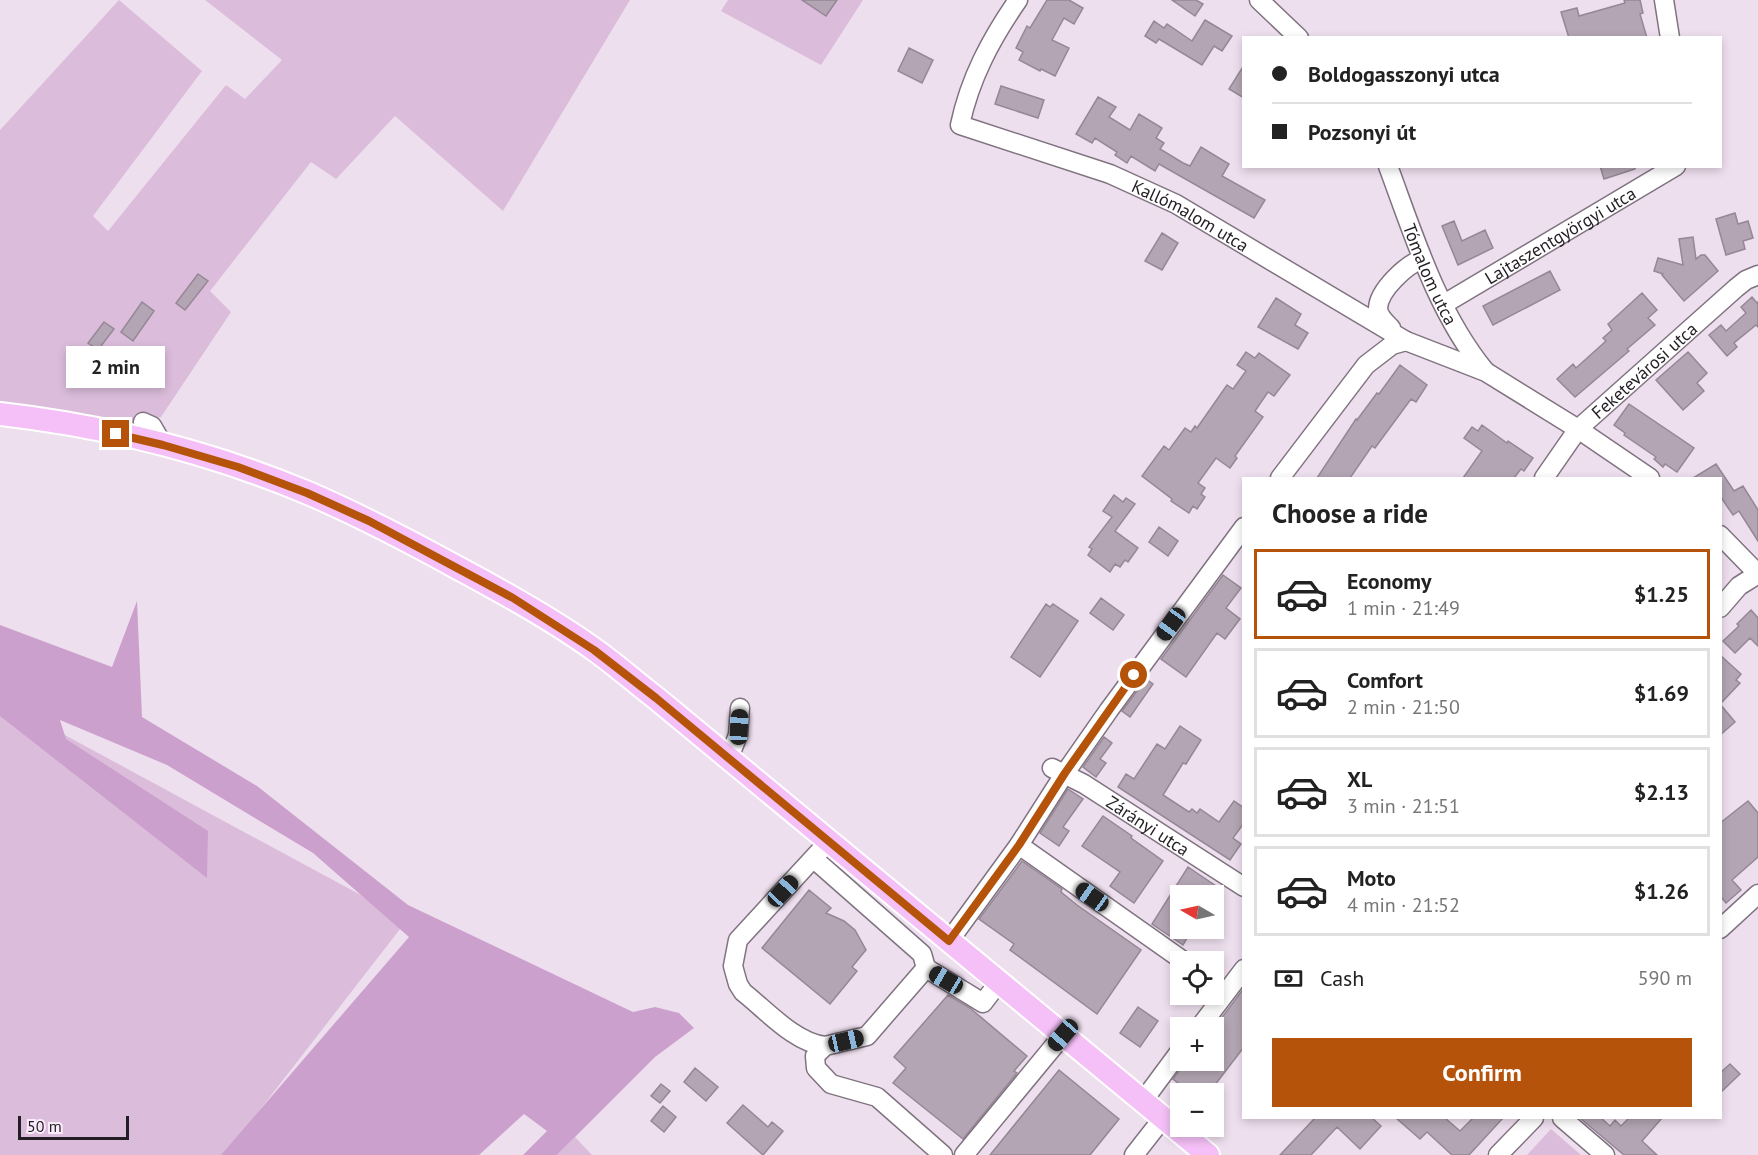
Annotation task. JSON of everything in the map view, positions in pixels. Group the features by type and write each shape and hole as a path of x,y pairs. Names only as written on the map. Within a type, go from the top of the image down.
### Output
{"main road":[{"path":"0,414 93,428 238,467 307,493 369,521 513,598 594,650 729,758 1208,1155"}],"street":[{"name":"Kallómalom utca","path":"1018,0 974,74 964,103 960,125 1110,174 1176,204 1406,341"},
{"path":"1259,0 1297,36"},
{"path":"1664,0 1670,36"},
{"name":"Tómalom utca","path":"1389,168 1422,260 1468,349 1486,372"},
{"name":"Lajtaszentgyörgyi utca","path":"1444,304 1673,168"},
{"path":"1406,341 1380,316 1378,308 1383,296 1397,276 1414,262 1422,260"},
{"name":"Feketevárosi utca","path":"1545,477 1578,429 1736,288 1758,275"},
{"path":"1281,477 1366,365 1392,345 1406,341"},
{"name":"Tómalom utca","path":"1406,341 1486,372 1578,429 1649,477"},
{"path":"143,422 152,426 163,445"},
{"path":"949,941 1019,845 1059,771 1242,530"},
{"path":"1722,537 1758,574 1739,586 1722,606"},
{"path":"729,758 738,735 740,708"},
{"name":"Zárányi utca","path":"1059,771 1238,884"},
{"path":"829,841 738,940 733,966 743,992 798,1037 816,1045 825,1046 867,1036 926,968"},
{"path":"1019,845 1170,951"},
{"path":"813,859 922,954 926,968 983,1003 999,981"},
{"path":"1722,927 1758,894"},
{"path":"1224,983 1242,970"},
{"path":"1025,1066 1058,1031"},
{"path":"964,1155 1058,1031"},
{"path":"825,1046 817,1053 815,1062 816,1068 825,1078 838,1087 871,1093 944,1155"},
{"path":"1143,1101 1170,1065"},
{"path":"1134,1155 1163,1118"},
{"path":"1498,1155 1532,1119"},
{"path":"1563,1119 1605,1155"}],"shaded area":[{"path":"119,0 202,71 93,216 108,231 226,85 245,99 282,60 205,0 630,0 503,211 395,116 336,179 311,162 210,291 231,312 161,417 134,426 0,406 0,130"},
{"path":"728,0 863,0 821,65 721,11"},
{"path":"137,601 142,717 257,786 408,905 633,1012 655,1007 679,1013 694,1028 655,1057 557,1155 523,1155 547,1131 524,1114 479,1155 221,1155 409,937 313,853 167,765 60,720 66,739 208,831 207,878 0,716 0,625 112,667"},
{"path":"0,700 407,920 225,1155 0,1155"},
{"path":"1551,1129 1581,1155 1527,1155"},
{"path":"575,1137 592,1155 557,1155"}],"building":[{"path":"802,0 837,0 826,16"},
{"path":"1047,0 1069,0 1083,8 1074,24 1064,18 1052,40 1069,48 1055,76 1019,60 1023,52 1016,48 1027,26 1030,28"},
{"path":"1172,0 1196,0 1203,4 1195,16"},
{"path":"1624,0 1640,0 1643,13 1640,14 1646,36 1568,36 1561,12 1577,8 1579,16 1625,3"},
{"path":"1205,20 1232,36 1222,51 1214,46 1202,65 1159,39 1156,43 1145,36 1154,21 1164,28 1167,24 1192,41"},
{"path":"909,48 933,60 922,83 898,71"},
{"path":"1242,68 1242,97 1229,89"},
{"path":"1001,86 1044,100 1038,118 995,104"},
{"path":"1098,97 1116,107 1109,117 1130,130 1139,114 1162,128 1156,138 1164,143 1160,149 1183,163 1190,166 1201,147 1229,164 1222,176 1265,200 1254,218 1159,164 1155,171 1131,156 1127,163 1115,155 1117,152 1095,138 1092,143 1076,134"},
{"path":"1601,168 1635,168 1635,169 1604,179"},
{"path":"1735,213 1738,224 1748,221 1753,238 1743,241 1745,249 1726,255 1716,219"},
{"path":"1454,221 1462,241 1485,230 1493,248 1458,265 1442,226"},
{"path":"1162,233 1178,243 1162,270 1145,261"},
{"path":"1693,237 1696,259 1705,255 1718,271 1684,301 1663,274 1654,271 1658,258 1683,265 1679,239"},
{"path":"1550,271 1560,290 1493,325 1483,306"},
{"path":"198,274 208,281 185,310 176,303"},
{"path":"1642,293 1657,310 1648,318 1655,325 1627,349 1629,351 1575,397 1557,379 1573,364 1576,368 1606,341 1603,338 1612,330 1608,324"},
{"path":"1752,297 1758,302 1758,327 1756,325 1734,343 1737,347 1727,356 1709,335 1721,325 1726,331 1746,313 1741,307"},
{"path":"1276,298 1301,314 1295,325 1308,333 1298,349 1258,327"},
{"path":"142,302 154,311 133,341 121,332"},
{"path":"104,322 114,329 98,350 88,343"},
{"path":"1246,352 1255,358 1259,353 1290,375 1274,396 1268,392 1255,411 1263,417 1235,456 1237,458 1230,468 1216,458 1198,483 1205,488 1201,494 1205,497 1197,509 1193,506 1189,513 1142,476 1164,446 1169,450 1185,428 1191,432 1195,426 1197,428 1227,385 1233,389 1246,371 1237,365"},
{"path":"1688,352 1707,373 1697,383 1704,391 1683,410 1656,380"},
{"path":"1400,365 1427,385 1416,402 1411,399 1375,448 1372,446 1351,477 1318,477 1356,419 1377,393 1379,394"},
{"path":"1629,404 1694,448 1677,472 1665,464 1663,467 1654,459 1656,457 1624,435 1625,433 1614,425"},
{"path":"1482,425 1533,458 1524,471 1521,469 1515,477 1464,477 1482,451 1464,438 1472,427 1478,431"},
{"path":"1716,464 1734,491 1743,486 1758,510 1758,541 1739,511 1733,515 1722,499 1722,477 1695,477"},
{"path":"1114,495 1123,502 1126,498 1135,504 1115,531 1138,548 1128,562 1125,560 1120,567 1115,564 1110,572 1088,555 1092,549 1089,547 1112,517 1103,511"},
{"path":"1159,527 1178,541 1168,556 1149,542"},
{"path":"1223,575 1241,588 1226,608 1240,619 1225,639 1217,633 1186,677 1161,659"},
{"path":"1101,598 1124,615 1113,630 1090,613"},
{"path":"1046,604 1050,607 1053,604 1078,621 1040,677 1011,657"},
{"path":"1751,610 1758,618 1758,646 1750,638 1735,653 1723,641 1739,626 1737,624"},
{"path":"1722,657 1741,674 1736,680 1740,683 1722,702"},
{"path":"1146,679 1153,684 1130,717 1122,711"},
{"path":"1722,706 1735,722 1722,733"},
{"path":"1180,726 1201,740 1163,795 1189,812 1192,809 1197,813 1200,809 1219,822 1234,801 1242,807 1242,826 1233,838 1241,844 1230,860 1118,787 1126,774 1134,779 1157,744 1165,749"},
{"path":"1104,737 1112,743 1100,759 1106,763 1096,777 1083,767"},
{"path":"1068,789 1083,799 1063,827 1069,831 1059,846 1040,833"},
{"path":"1748,801 1758,813 1758,857 1732,880 1741,890 1726,903 1722,898 1722,821"},
{"path":"1103,816 1163,861 1134,903 1110,886 1120,872 1082,846"},
{"path":"1022,861 1062,889 1061,892 1077,905 1141,950 1097,1014 1010,950 1014,944 979,919"},
{"path":"1188,867 1215,885 1177,885"},
{"path":"809,890 831,908 826,913 844,921 855,930 866,950 852,967 857,971 830,1004 762,948"},
{"path":"1170,896 1170,936 1152,924"},
{"path":"1174,939 1187,939 1183,945"},
{"path":"1242,991 1242,1050 1216,1083 1178,1083 1173,1079 1179,1071 1224,1071 1222,1017"},
{"path":"948,995 970,1008 1027,1056 1014,1071 1017,1073 963,1139 893,1083 906,1068 894,1057"},
{"path":"1138,1007 1158,1021 1140,1047 1120,1033"},
{"path":"1730,1064 1740,1074 1722,1091 1722,1071"},
{"path":"695,1068 718,1087 706,1101 684,1082"},
{"path":"1059,1070 1119,1119 1090,1155 990,1155"},
{"path":"661,1084 670,1091 660,1103 651,1096"},
{"path":"743,1105 768,1127 772,1122 783,1131 763,1155 727,1123"},
{"path":"663,1106 676,1117 664,1132 651,1121"},
{"path":"1314,1119 1373,1119 1381,1126 1360,1149 1337,1127 1311,1155 1280,1155"},
{"path":"1397,1119 1446,1119 1460,1131 1472,1119 1502,1119 1469,1155 1452,1155 1427,1132 1420,1139"},
{"path":"1581,1119 1602,1119 1610,1126 1615,1120 1621,1126 1628,1119 1661,1119 1642,1141 1657,1155 1624,1155"}],"route":[{"path":"116,434 238,467 307,493 369,521 513,598 594,650 656,698 949,941 1019,845 1065,773 1134,675"}]}
